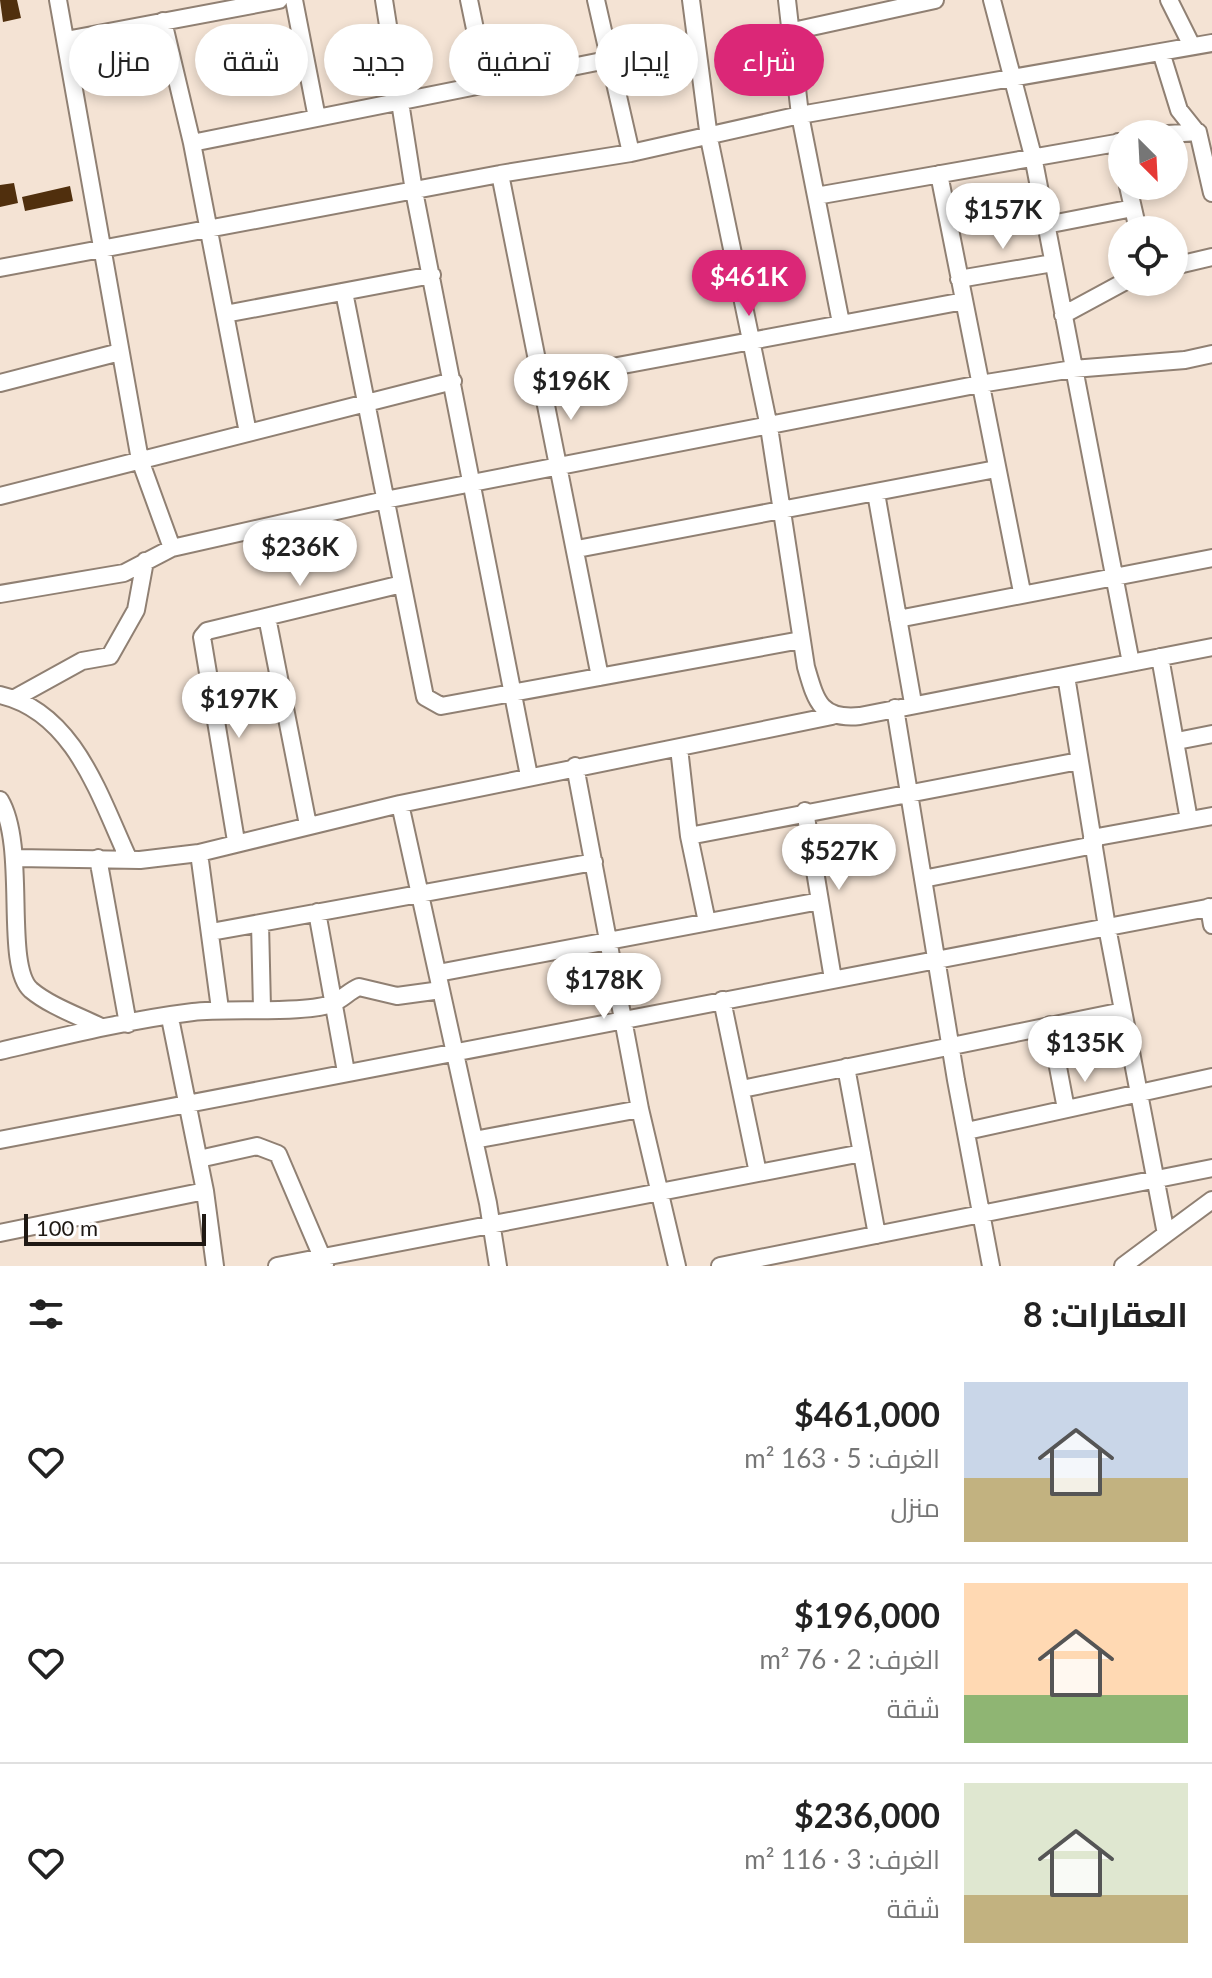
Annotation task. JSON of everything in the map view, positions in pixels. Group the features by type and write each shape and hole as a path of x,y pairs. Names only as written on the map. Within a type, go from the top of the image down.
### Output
{"street":[{"path":"58,0 140,460 172,548"},
{"path":"66,40 279,0"},
{"path":"294,0 317,118"},
{"path":"384,0 403,103 414,191 529,776"},
{"path":"469,0 474,24"},
{"path":"596,0 600,24"},
{"path":"691,0 709,138 769,427 801,640 815,696 819,705 832,716"},
{"path":"787,0 792,24"},
{"path":"822,24 908,3 935,0"},
{"path":"992,0 1033,156 1131,663"},
{"path":"1169,0 1192,46"},
{"path":"163,21 192,143 248,433"},
{"path":"0,268 500,174 631,153 709,138 800,115 1212,43"},
{"path":"1161,52 1179,110 1200,137 1212,193"},
{"path":"192,143 449,91"},
{"path":"616,96 631,153"},
{"path":"797,96 841,323"},
{"path":"1188,131 1195,130"},
{"path":"816,196 1033,156 1108,148"},
{"path":"500,174 577,549 600,677"},
{"path":"939,174 1022,592"},
{"path":"1131,200 1135,216"},
{"path":"1046,225 1133,208"},
{"path":"1188,263 1212,257"},
{"path":"959,279 1053,263"},
{"path":"225,314 432,275"},
{"path":"1063,315 1108,291"},
{"path":"344,292 425,697 429,701 441,706 801,640"},
{"path":"543,380 964,301"},
{"path":"0,383 120,352"},
{"path":"0,594 124,573 172,548 385,500 980,384 1073,369 1185,360 1212,354"},
{"path":"0,496 453,381"},
{"path":"577,549 996,469"},
{"path":"876,493 913,703"},
{"path":"898,619 1022,592 1212,558"},
{"path":"8,697 82,661 110,656 136,610 145,561"},
{"path":"236,841 202,637 207,631 402,584"},
{"path":"267,617 308,825"},
{"path":"16,858 129,860 199,853 236,841 575,766 832,716 860,716 913,703 1212,647"},
{"path":"1160,657 1189,820"},
{"path":"1066,676 1107,927 1166,1234"},
{"path":"8,697 42,714 83,762 129,860"},
{"path":"895,708 935,962 991,1266"},
{"path":"1177,741 1212,734"},
{"path":"679,748 689,836 707,922"},
{"path":"689,836 805,811 1079,761"},
{"path":"575,766 640,1109 657,1192 677,1266"},
{"path":"0,800 9,816 16,858 8,882 22,977 30,989 101,1027"},
{"path":"400,804 474,1140 498,1266"},
{"path":"805,811 833,979"},
{"path":"923,879 1212,816"},
{"path":"199,853 220,1009"},
{"path":"98,858 128,1024"},
{"path":"211,932 594,862"},
{"path":"438,973 608,938 820,901"},
{"path":"0,1140 1211,907 1212,925"},
{"path":"317,912 346,1072"},
{"path":"260,923 262,1008"},
{"path":"0,1051 101,1027 220,1009 312,1009 334,1003 359,987 397,996 441,990"},
{"path":"722,1000 758,1173"},
{"path":"742,1089 1123,1011"},
{"path":"170,1018 205,1191 215,1266"},
{"path":"1050,1025 1066,1109"},
{"path":"846,1067 877,1235"},
{"path":"967,1131 1212,1077"},
{"path":"474,1140 640,1109"},
{"path":"199,1159 257,1146 278,1154 324,1262"},
{"path":"277,1266 324,1262 491,1222 862,1153"},
{"path":"720,1266 772,1261 877,1235 1212,1168"},
{"path":"0,1233 205,1191"},
{"path":"1123,1266 1212,1200"}],"building":[{"path":"0,0 17,0 21,18 3,22"},
{"path":"14,183 18,203 0,207 0,185"},
{"path":"70,186 73,201 25,211 22,197"}]}
